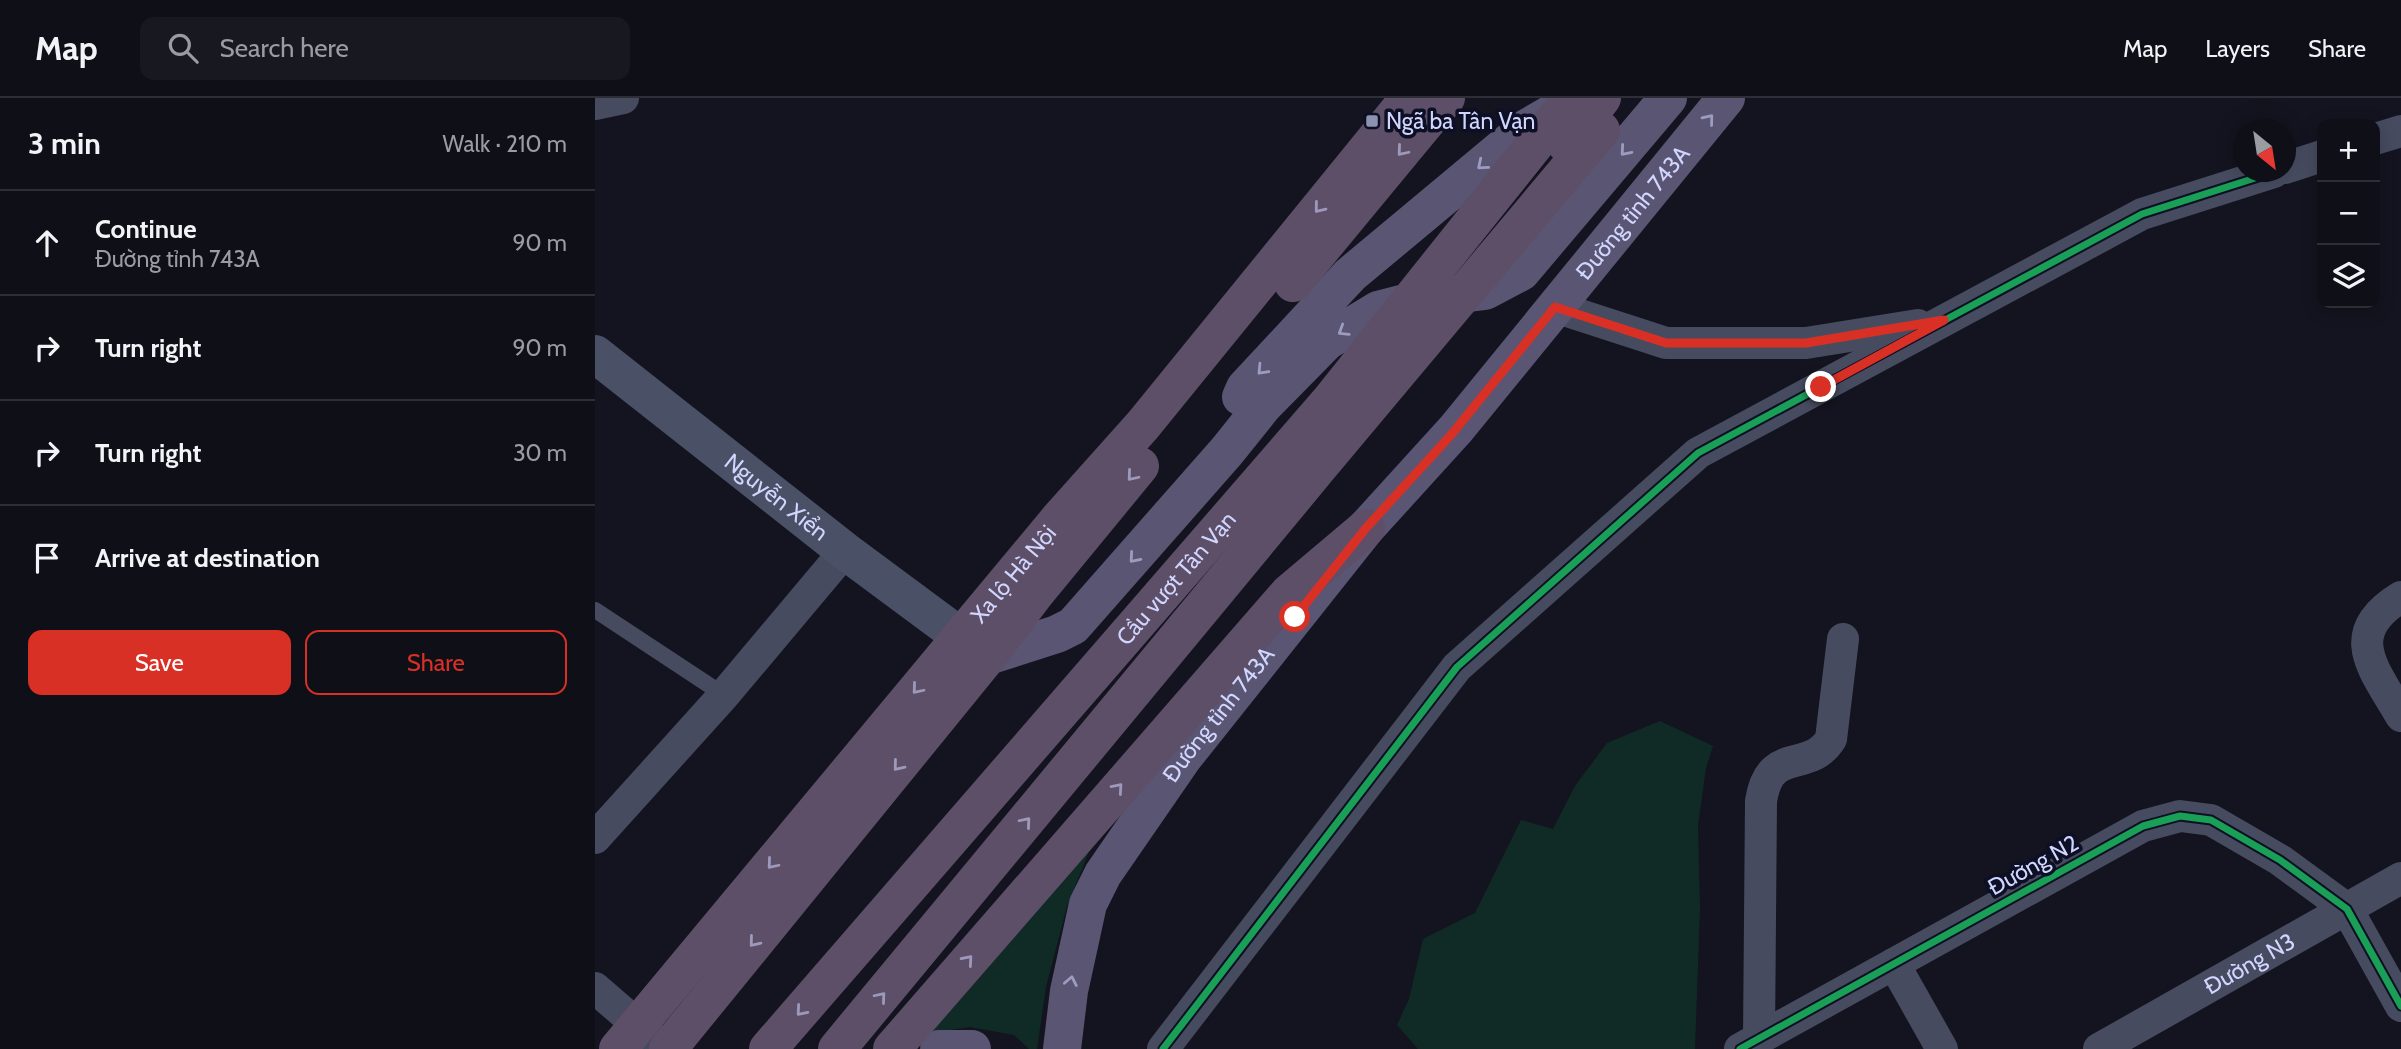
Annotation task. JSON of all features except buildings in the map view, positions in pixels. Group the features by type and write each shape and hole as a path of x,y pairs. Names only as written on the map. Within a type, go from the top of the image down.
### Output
{"highway":[{"name":"Xa lộ Hà Nội","path":"647,1043 974,646 1059,519 1143,425 1409,98"},
{"name":"Xa lộ Hà Nội","path":"974,646 1034,594 1446,98"},
{"name":"Cầu vượt Tân Vạn","path":"768,1049 1329,402 1572,98"},
{"name":"Cầu vượt Tân Vạn","path":"801,1049 1602,98"},
{"name":"Cầu vượt Tân Vạn","path":"837,1049 1628,98"},
{"path":"892,1049 1289,593 1366,528"}],"main road":[{"path":"1227,451 1232,412 1245,388 1350,275 1525,130 1578,98"},
{"name":"Đường tỉnh 743A","path":"974,646 1057,634 1073,626 1263,407 1327,341 1378,310 1421,299 1485,291 1521,272 1668,98"},
{"name":"Đường tỉnh 743A","path":"1062,1049 1069,991 1088,904 1103,874 1183,758 1366,528 1451,435 1726,98"},
{"name":"Nguyễn Xiển","path":"595,354 845,551 974,646"},
{"path":"939,1049 972,1049"}],"street":[{"path":"595,104 623,98"},
{"path":"2380,137 2401,131"},
{"path":"2296,164 2317,158"},
{"path":"1163,1049 1457,667 1698,453 2142,214 2243,182"},
{"path":"1555,307 1666,343 1806,343 1944,320"},
{"path":"595,838 724,695 845,551"},
{"path":"2401,597 2372,620 2365,644 2370,663 2401,716"},
{"path":"1749,1043 1764,783 1774,769 1823,751 1831,738 1843,639"},
{"name":"Đường N2","path":"1749,1043 2143,826 2180,816 2211,820 2280,860 2347,909"},
{"name":"Đường N3","path":"2099,1049 2401,878"},
{"path":"2347,909 2401,1006"},
{"path":"1894,964 1942,1049"},
{"path":"595,988 647,1043"}],"lane":[{"path":"595,610 724,695"}],"green space":[{"path":"1660,721 1713,746 1706,768 1698,825 1700,909 1695,1049 1418,1049 1397,1025 1409,999 1423,939 1475,913 1521,820 1553,829 1575,786 1607,743"},
{"path":"1097,832 1067,906 1046,987 1037,1049 1029,1049 1014,1035 970,1027 928,1033"}],"cycle path":[{"path":"1163,1049 1457,667 1698,453 2142,214 2243,182"},
{"path":"1740,1049 2143,826 2180,816 2211,820 2280,860 2347,909 2401,1006"}],"place":[{"name":"Ngã ba Tân Vạn","path":"1372,121"}],"route":[{"path":"1295,617 1366,528 1451,435 1555,307 1666,343 1806,343 1944,320 1821,387"}]}
